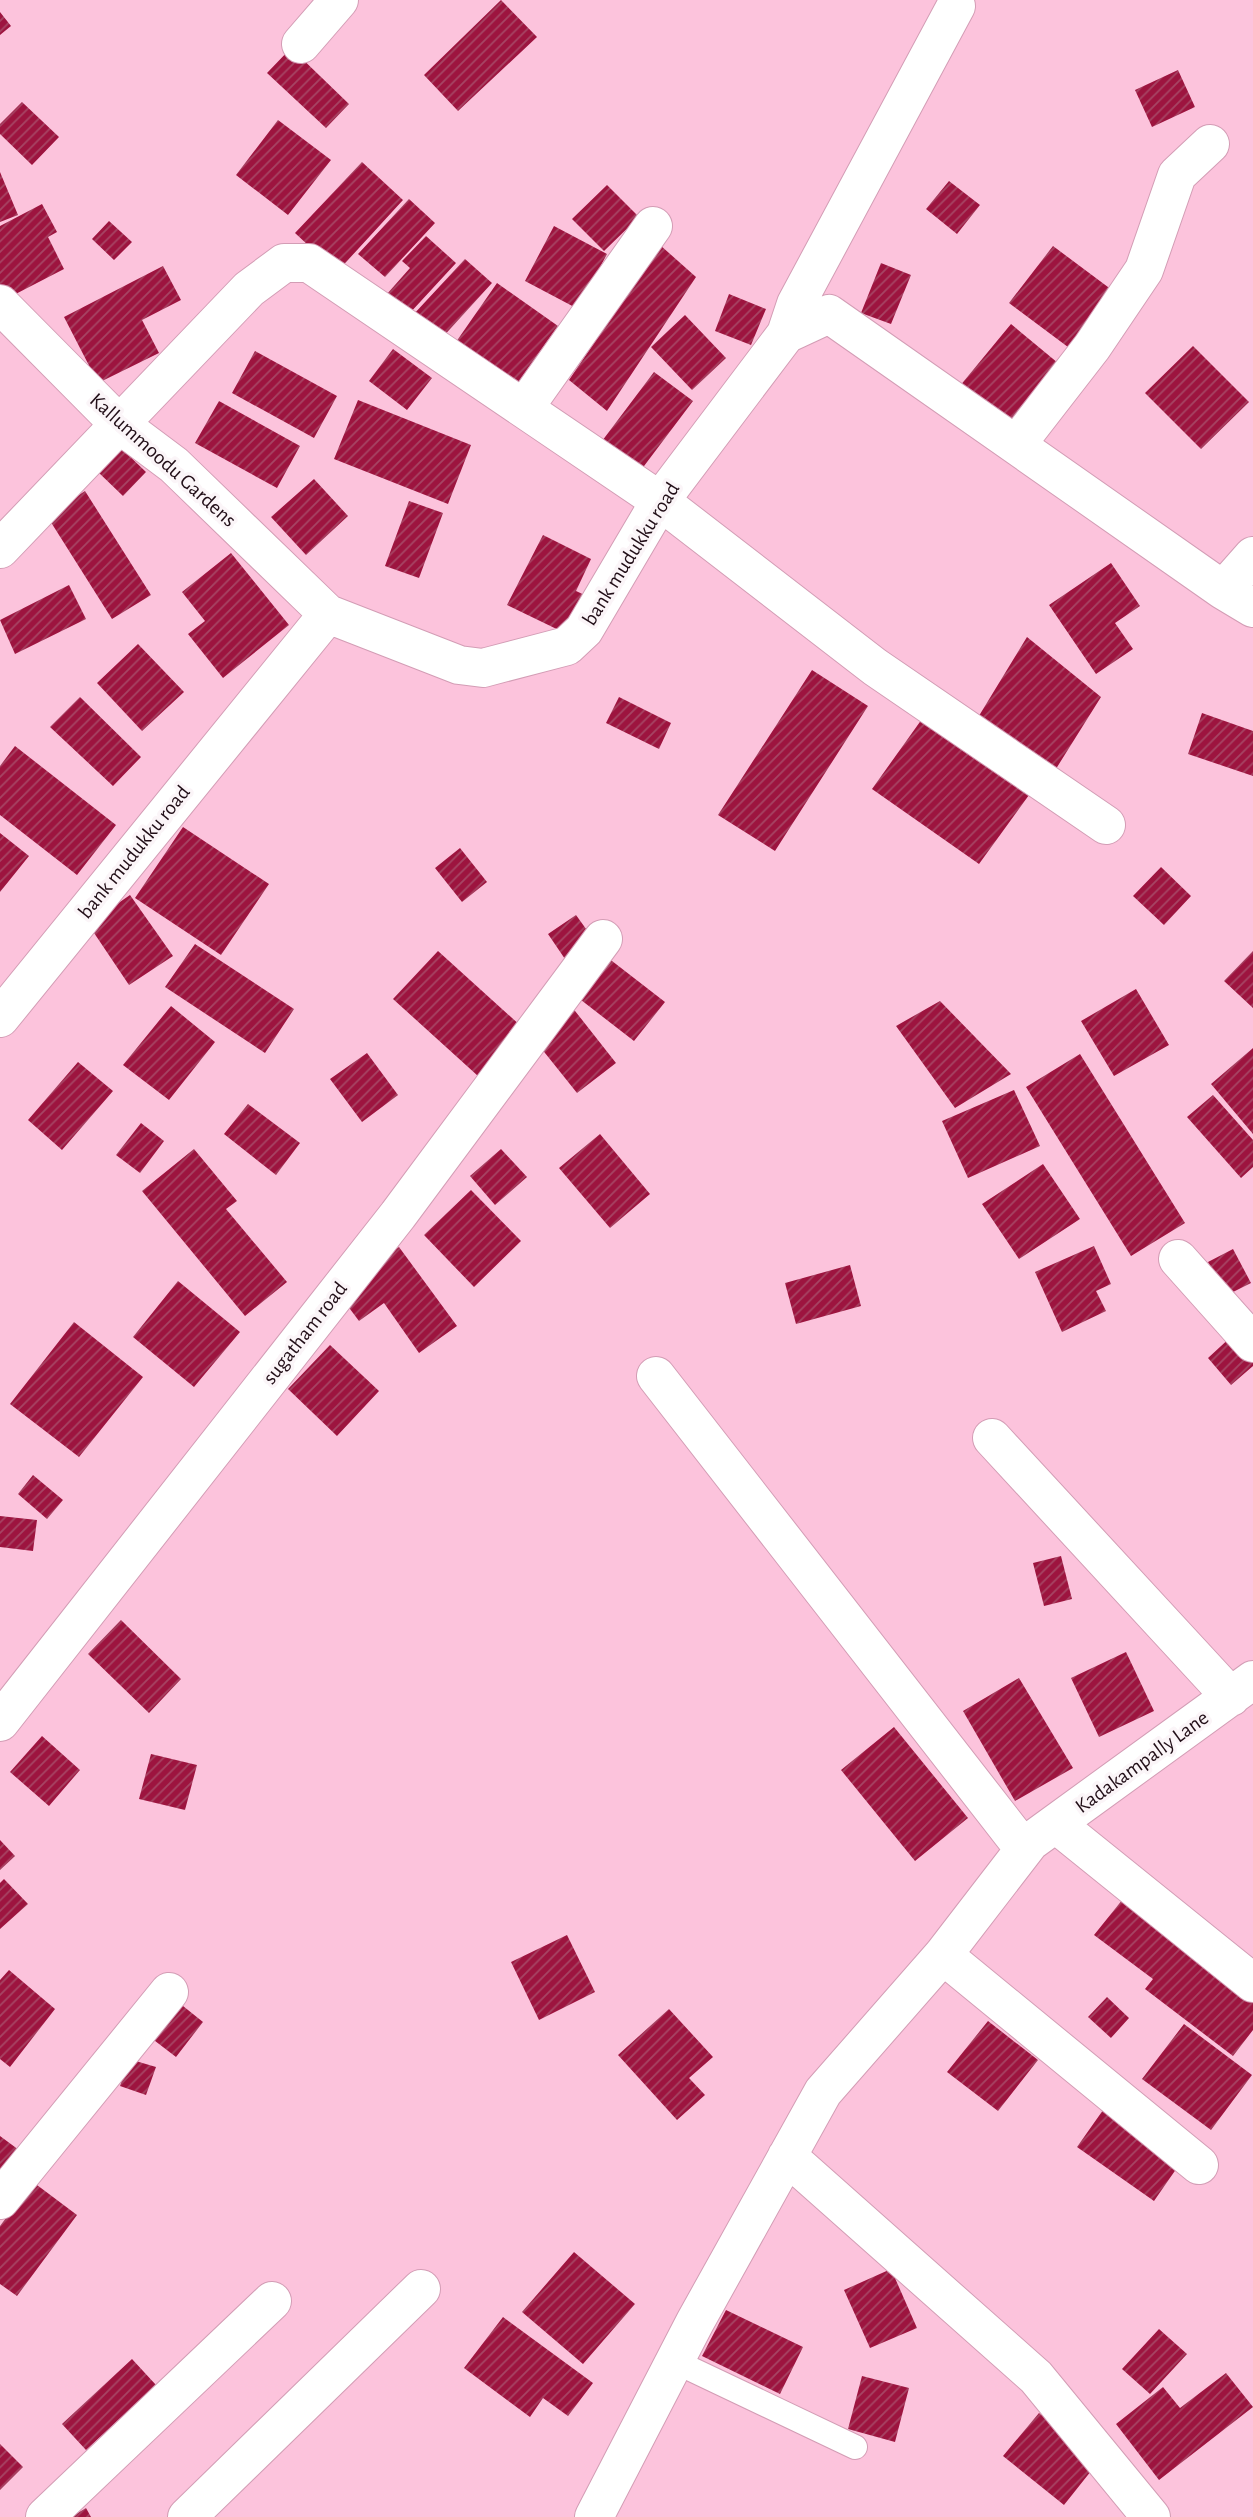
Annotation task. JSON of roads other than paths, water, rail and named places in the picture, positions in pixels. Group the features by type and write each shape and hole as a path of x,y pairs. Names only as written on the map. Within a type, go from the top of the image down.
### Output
{"street":[{"path":"301,44 339,0"},
{"path":"786,334 796,304 956,6"},
{"path":"1016,445 1092,346 1144,270 1177,174 1210,144"},
{"path":"524,408 653,226"},
{"path":"0,549 249,289 284,263 309,263 660,501 875,667 1106,825"},
{"name":"Kallummoodu Gardens","path":"0,304 118,423 174,465 328,614"},
{"name":"bank mudukku road","path":"0,1018 328,614 459,665 483,668 567,646 584,630 660,501 786,334 829,314 1238,599 1253,556"},
{"name":"sugatham road","path":"0,1722 398,1214 603,939"},
{"path":"1178,1259 1253,1343"},
{"path":"656,1376 1037,1839 1253,1983"},
{"path":"992,1438 1242,1689"},
{"name":"Kadakampally Lane","path":"594,2517 674,2361 823,2092 943,1955 1037,1839 1242,1689"},
{"path":"943,1955 1199,2165"},
{"path":"0,2200 169,1992"},
{"path":"787,2156 1036,2376 1151,2517"},
{"path":"187,2517 421,2289"},
{"path":"45,2517 272,2301"}],"lane":[{"path":"674,2361 855,2447"}]}
